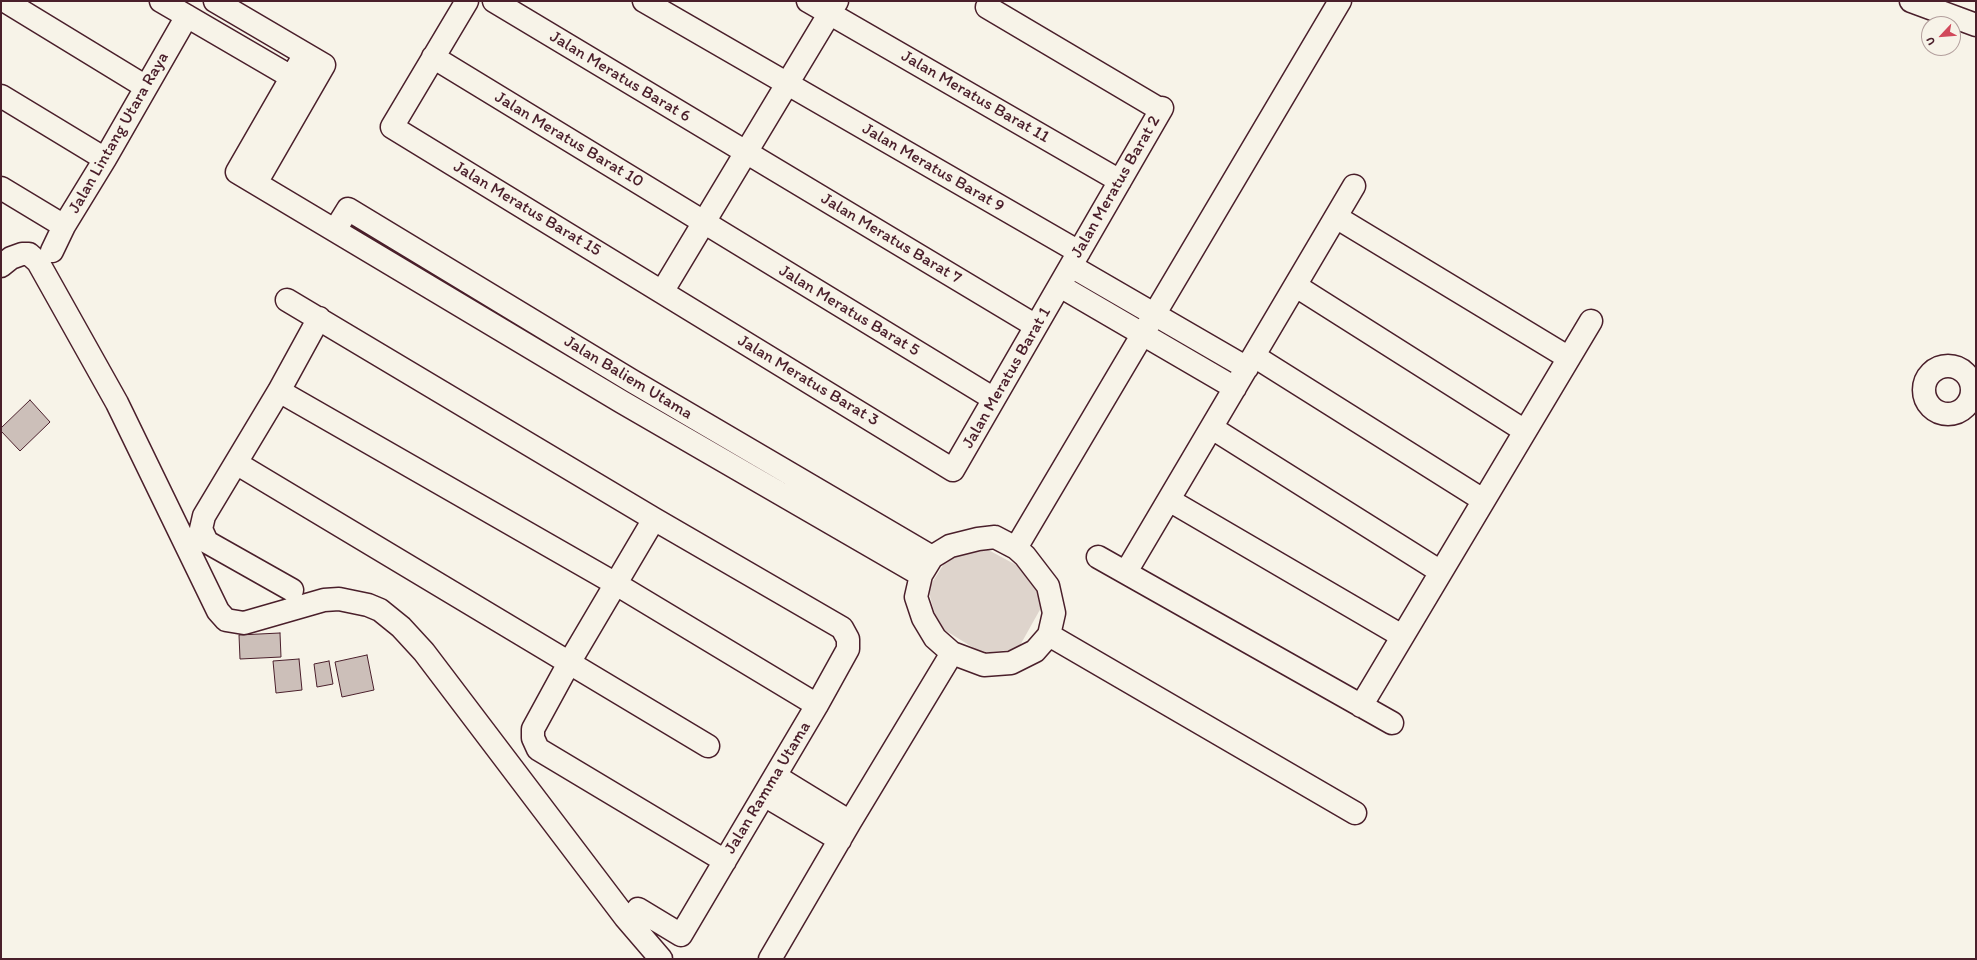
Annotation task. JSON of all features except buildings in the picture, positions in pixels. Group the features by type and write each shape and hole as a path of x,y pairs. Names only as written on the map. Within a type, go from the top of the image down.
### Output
{"street":[{"path":"5,1 146,87"},
{"path":"161,1 311,89"},
{"path":"215,1 324,65 256,183"},
{"path":"434,57 467,1"},
{"name":"Jalan Meratus Barat 6","path":"494,1 746,152"},
{"name":"Jalan Meratus Barat 9","path":"644,1 787,84 1075,259 1154,314 1250,362 1483,500"},
{"name":"Jalan Meratus Barat 11","path":"808,1 833,7 1120,181"},
{"path":"1016,548 1340,1"},
{"path":"1911,1 1976,25"},
{"path":"662,292 833,7"},
{"name":"Jalan Meratus Barat 2","path":"987,7 1161,109 1060,286"},
{"name":"Jalan Lintang Utara Raya","path":"52,251 64,226 187,16"},
{"path":"292,77 305,54"},
{"name":"Jalan Meratus Barat 15","path":"434,57 392,127 662,292"},
{"name":"Jalan Meratus Barat 10","path":"434,57 704,222"},
{"name":"Jalan Baliem Utama","path":"292,77 237,172 615,398 921,575"},
{"path":"1,96 105,158"},
{"name":"Jalan Meratus Barat 7","path":"746,152 1036,326"},
{"path":"1126,572 1354,186"},
{"path":"1,188 64,226"},
{"name":"Jalan Baliem Utama","path":"335,230 348,209 632,381 932,557"},
{"path":"1336,217 1568,358"},
{"name":"Jalan Meratus Barat 5","path":"704,222 994,399"},
{"path":"1,266 11,258 22,254 29,254 38,262 116,403 218,611 226,620 244,623 324,600 339,599 368,605 380,610 396,623 424,652 625,917 661,959"},
{"path":"1060,286 1235,388"},
{"name":"Jalan Meratus Barat 1","path":"953,470 1060,286"},
{"path":"1296,286 1525,431"},
{"name":"Jalan Meratus Barat 3","path":"662,292 953,470"},
{"path":"287,300 654,518 569,663 533,728 533,738 538,749 725,861"},
{"path":"292,590 207,542 201,529 204,516 279,391 319,318"},
{"path":"1361,706 1591,321"},
{"path":"279,391 616,584 817,705"},
{"path":"1212,428 1441,572"},
{"path":"236,463 708,746"},
{"path":"1169,500 1402,636"},
{"name":"Jalan Ramma Utama","path":"638,909 682,935 770,786 848,649 848,639 842,628 654,518"},
{"path":"995,537 1016,548 1025,556 1048,586 1054,613 1049,635 1035,651 1011,663 984,665 952,653 935,638 923,618 916,596 921,575 932,557 950,546 978,539 995,537"},
{"path":"1098,557 1392,724"},
{"path":"1049,635 1355,813"},
{"path":"770,959 952,653"},
{"path":"770,786 845,831"}],"shaded area":[{"path":"981,546 1031,573 1042,606 1018,649 982,653 938,626 928,589 949,556"}]}
